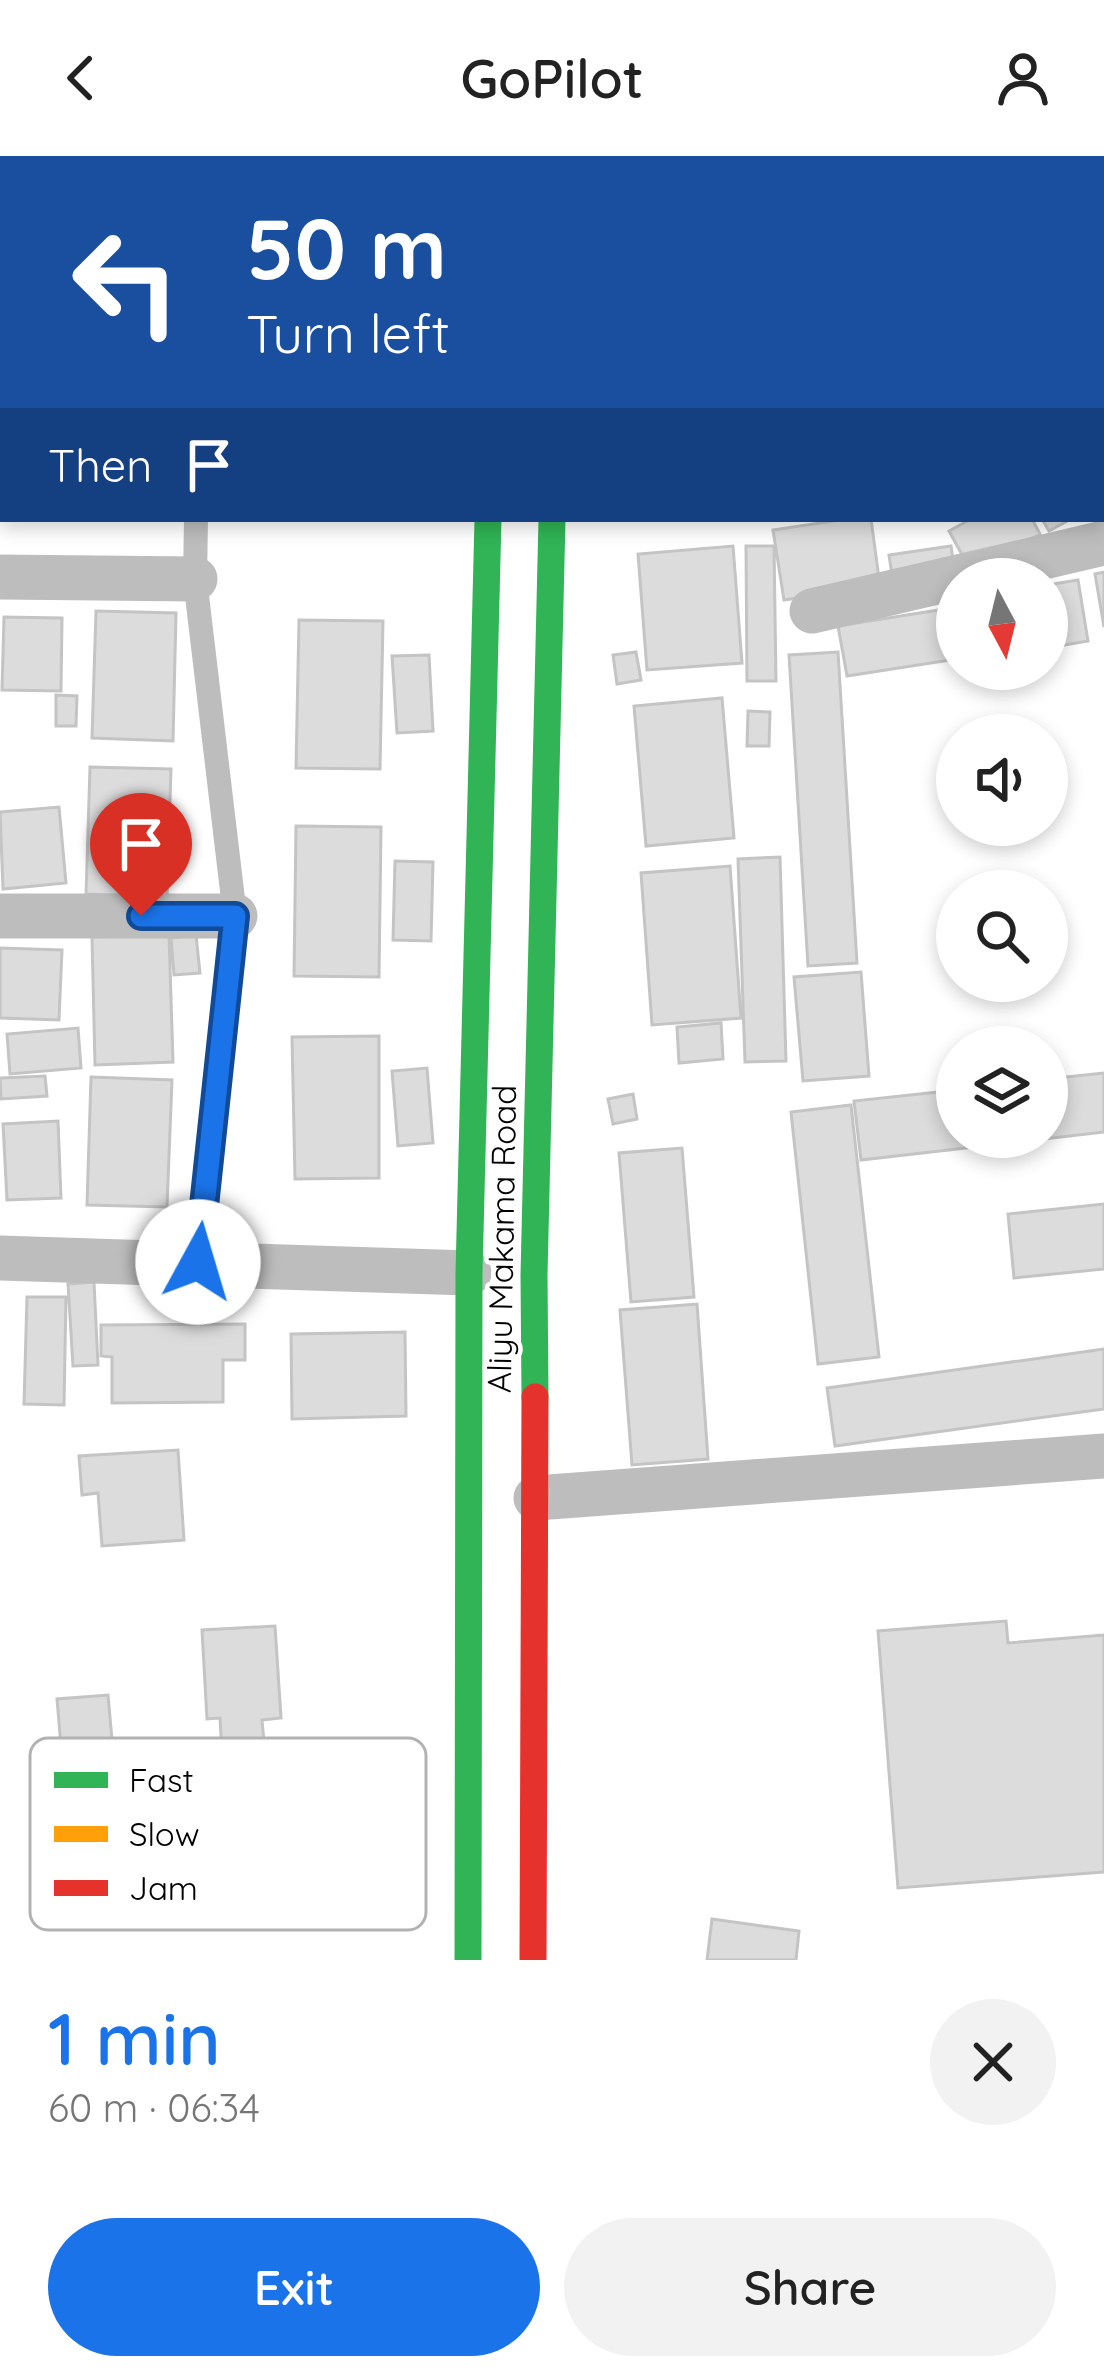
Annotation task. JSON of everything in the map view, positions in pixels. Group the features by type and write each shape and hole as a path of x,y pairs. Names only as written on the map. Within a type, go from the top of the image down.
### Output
{"street":[{"name":"Aliyu Makama Road","path":"468,1960 470,1274 488,522"},
{"name":"Aliyu Makama Road","path":"533,1960 533,1275 552,522"},
{"path":"812,611 1104,543"},
{"path":"0,578 195,579"},
{"path":"0,916 235,916"},
{"path":"0,1258 470,1274"},
{"path":"536,1498 1104,1456"}],"lane":[{"path":"196,522 195,579 235,916 198,1262"}],"building":[{"path":"827,522 871,522 880,586 784,600 773,530"},
{"path":"966,522 1034,522 1040,534 995,558 964,558 949,531"},
{"path":"1044,522 1066,522 1049,531"},
{"path":"733,546 742,663 647,670 638,554"},
{"path":"746,546 774,546 776,681 747,681"},
{"path":"951,546 953,558 936,558 936,576 893,582 889,555"},
{"path":"1104,572 1104,627 1095,574"},
{"path":"1078,580 1088,641 1068,644 1068,582"},
{"path":"936,610 936,662 847,676 838,626"},
{"path":"96,611 176,613 173,741 92,738"},
{"path":"4,617 62,618 61,691 2,690"},
{"path":"299,620 383,621 380,769 296,768"},
{"path":"636,652 641,680 617,684 613,655"},
{"path":"838,652 857,963 808,966 789,655"},
{"path":"429,655 433,731 397,733 392,656"},
{"path":"56,695 77,696 76,726 56,726"},
{"path":"722,698 734,838 646,846 634,706"},
{"path":"748,711 770,712 769,746 747,746"},
{"path":"90,767 171,769 167,897 86,894"},
{"path":"59,807 66,883 3,889 0,812"},
{"path":"296,826 381,827 379,977 294,976"},
{"path":"780,857 786,1061 745,1062 738,859"},
{"path":"395,861 433,862 431,941 393,940"},
{"path":"730,866 741,1018 652,1025 641,873"},
{"path":"169,935 173,1062 95,1065 92,937"},
{"path":"196,935 200,973 174,975 171,938"},
{"path":"0,948 62,950 59,1020 0,1018"},
{"path":"861,972 869,1076 803,1081 794,977"},
{"path":"721,1023 723,1059 679,1063 677,1027"},
{"path":"78,1028 81,1068 10,1074 7,1034"},
{"path":"379,1036 379,1178 295,1179 292,1037"},
{"path":"427,1068 433,1143 398,1146 392,1071"},
{"path":"1104,1073 1104,1132 1068,1136 1068,1077"},
{"path":"45,1076 47,1096 1,1099 0,1078"},
{"path":"91,1077 172,1080 167,1207 87,1205"},
{"path":"936,1092 936,1151 861,1160 854,1101"},
{"path":"633,1094 637,1119 613,1124 608,1099"},
{"path":"851,1105 879,1357 818,1364 791,1112"},
{"path":"58,1121 61,1198 7,1200 3,1124"},
{"path":"682,1148 694,1297 631,1302 619,1153"},
{"path":"1104,1204 1104,1269 1014,1278 1008,1214"},
{"path":"94,1282 98,1365 73,1366 68,1284"},
{"path":"27,1297 66,1297 64,1405 24,1404"},
{"path":"697,1304 708,1459 632,1465 620,1310"},
{"path":"245,1324 245,1360 223,1360 223,1402 112,1403 112,1357 101,1356 101,1325"},
{"path":"405,1332 406,1416 292,1419 291,1334"},
{"path":"1104,1349 1104,1409 835,1446 827,1388"},
{"path":"178,1450 184,1540 102,1546 98,1493 82,1495 79,1456"},
{"path":"1006,1621 1008,1643 1104,1635 1104,1872 898,1888 878,1631"},
{"path":"275,1626 281,1718 262,1720 264,1738 221,1738 220,1718 207,1719 202,1630"},
{"path":"108,1695 112,1738 60,1738 57,1699"},
{"path":"712,1919 799,1931 796,1960 707,1960"}],"traffic: fast":[{"path":"468,1960 469,1273 488,522"},
{"path":"535,1397 552,522"}],"traffic: jam":[{"path":"533,1960 535,1397"}],"route":[{"path":"141,916 235,916 198,1262"}]}
